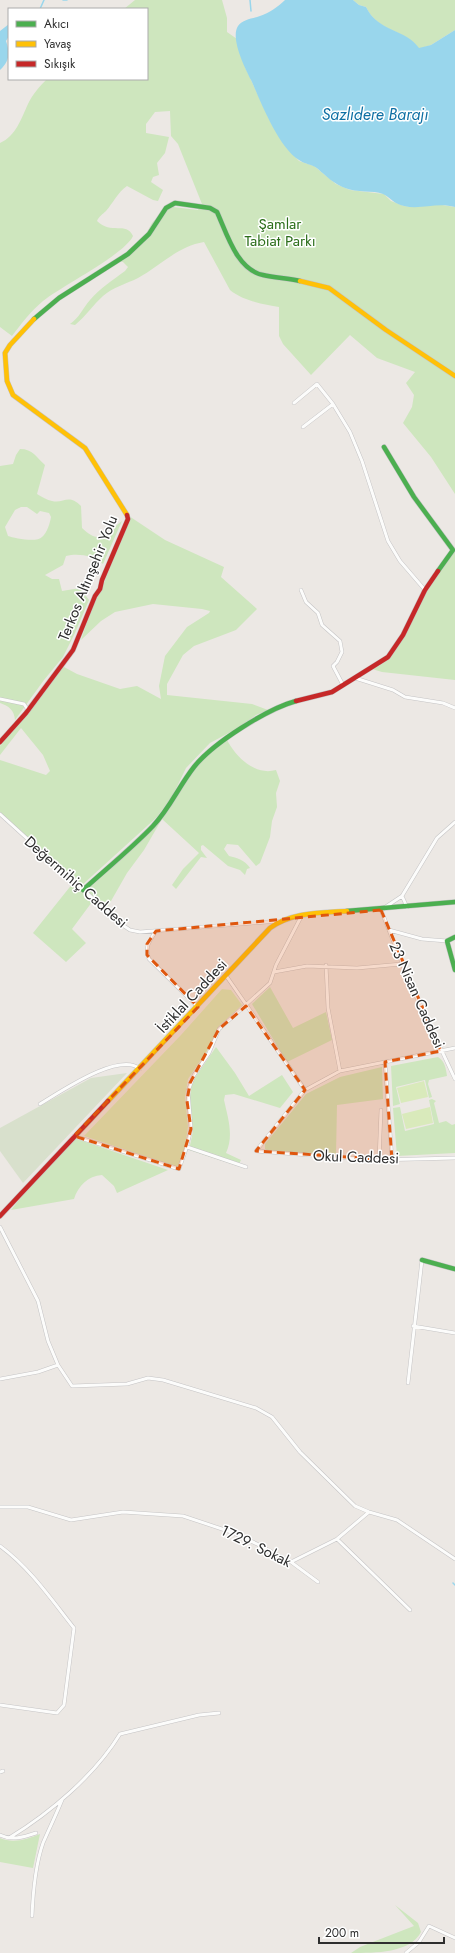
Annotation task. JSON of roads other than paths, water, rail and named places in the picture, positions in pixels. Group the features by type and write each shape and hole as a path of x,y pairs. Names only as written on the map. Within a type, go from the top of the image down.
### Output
{"street":[{"name":"Terkos Altınşehir Yolu","path":"0,742 28,710 72,650 95,596 100,589 102,580 128,519 126,512 115,493 84,448 13,395 7,381 5,354 10,345 28,324 59,298 128,254 149,234 166,208 175,203 210,208 217,212 222,219 238,256 247,268 262,275 284,277 329,288 386,330 455,376"},
{"path":"294,403 317,384 333,404 350,432 362,461 388,541 400,561 424,590"},
{"path":"303,427 333,404"},
{"path":"83,890 153,826 170,806 194,767 210,749 261,717 290,703 332,692 388,657 403,635 424,590 453,550 414,498 384,447"},
{"path":"302,590 306,602 318,613 322,625 340,641 342,652 337,662 333,666 343,685"},
{"path":"355,678 393,690 405,697 443,703 455,708"},
{"path":"0,699 24,704 28,710"},
{"name":"Değermihiç Caddesi","path":"0,814 125,927 140,932 280,921"},
{"path":"381,910 402,896 437,838 455,822"},
{"path":"402,896 407,907"},
{"name":"İstiklal Caddesi","path":"0,1216 74,1136 198,1008 270,928 280,921 302,916 381,910 455,902"},
{"name":"23 Nisan Caddesi","path":"381,910 402,964 455,1079"},
{"path":"74,1136 179,1169 187,1147 190,1129 187,1100 190,1082 209,1053 220,1029 267,987 302,916"},
{"path":"389,930 422,939 447,941 455,937"},
{"path":"156,931 147,944 149,958 198,1008"},
{"path":"447,941 450,960 455,970"},
{"path":"274,972 306,966 357,968 402,964"},
{"path":"326,966 328,1008 340,1071"},
{"path":"227,977 304,1090 340,1071 455,1048"},
{"path":"385,1062 392,1160"},
{"path":"40,1104 82,1078 103,1069 133,1065 140,1069"},
{"name":"Okul Caddesi","path":"304,1090 256,1152 379,1160 455,1158"},
{"path":"379,1160 381,1110"},
{"path":"187,1147 246,1167"},
{"path":"0,1228 38,1301 48,1342 58,1365 72,1386 127,1384 148,1378 163,1380 256,1408 272,1417 300,1452 355,1506 369,1512 397,1520 455,1559"},
{"path":"408,1383 413,1326 422,1260 455,1269"},
{"path":"413,1326 455,1333"},
{"path":"0,1379 38,1372 58,1365"},
{"name":"1729. Sokak","path":"0,1507 28,1507 71,1520 123,1512 182,1516 234,1533 291,1562 318,1582"},
{"path":"291,1562 337,1539 369,1512"},
{"path":"337,1539 410,1610"},
{"path":"0,1546 16,1558 29,1571 74,1628 64,1705 57,1712 26,1710 0,1705"},
{"path":"9,1838 35,1822 63,1799 107,1753 120,1734 199,1715 219,1713"},
{"path":"32,1916 34,1885 38,1861 44,1842 63,1799"},
{"path":"0,1835 9,1838 21,1838 36,1833"},
{"path":"406,1953 419,1942 428,1926 455,1938"}],"water":[{"name":"Sazlıdere Barajı","path":"285,0 353,0 359,5 366,7 371,15 378,21 407,37 419,48 431,45 455,30 455,207 442,205 410,207 398,204 383,194 350,190 334,182 316,167 299,160 291,154 277,135 265,112 239,53 236,38 236,31 240,24 267,13"},
{"path":"8,25 8,38 6,41 8,56 6,63 0,70 0,31"}],"waterway":[{"path":"40,8 44,0"},
{"path":"250,0 251,11"}],"park label":[{"name":"Şamlar Tabiat Parkı","path":"280,232"}]}
